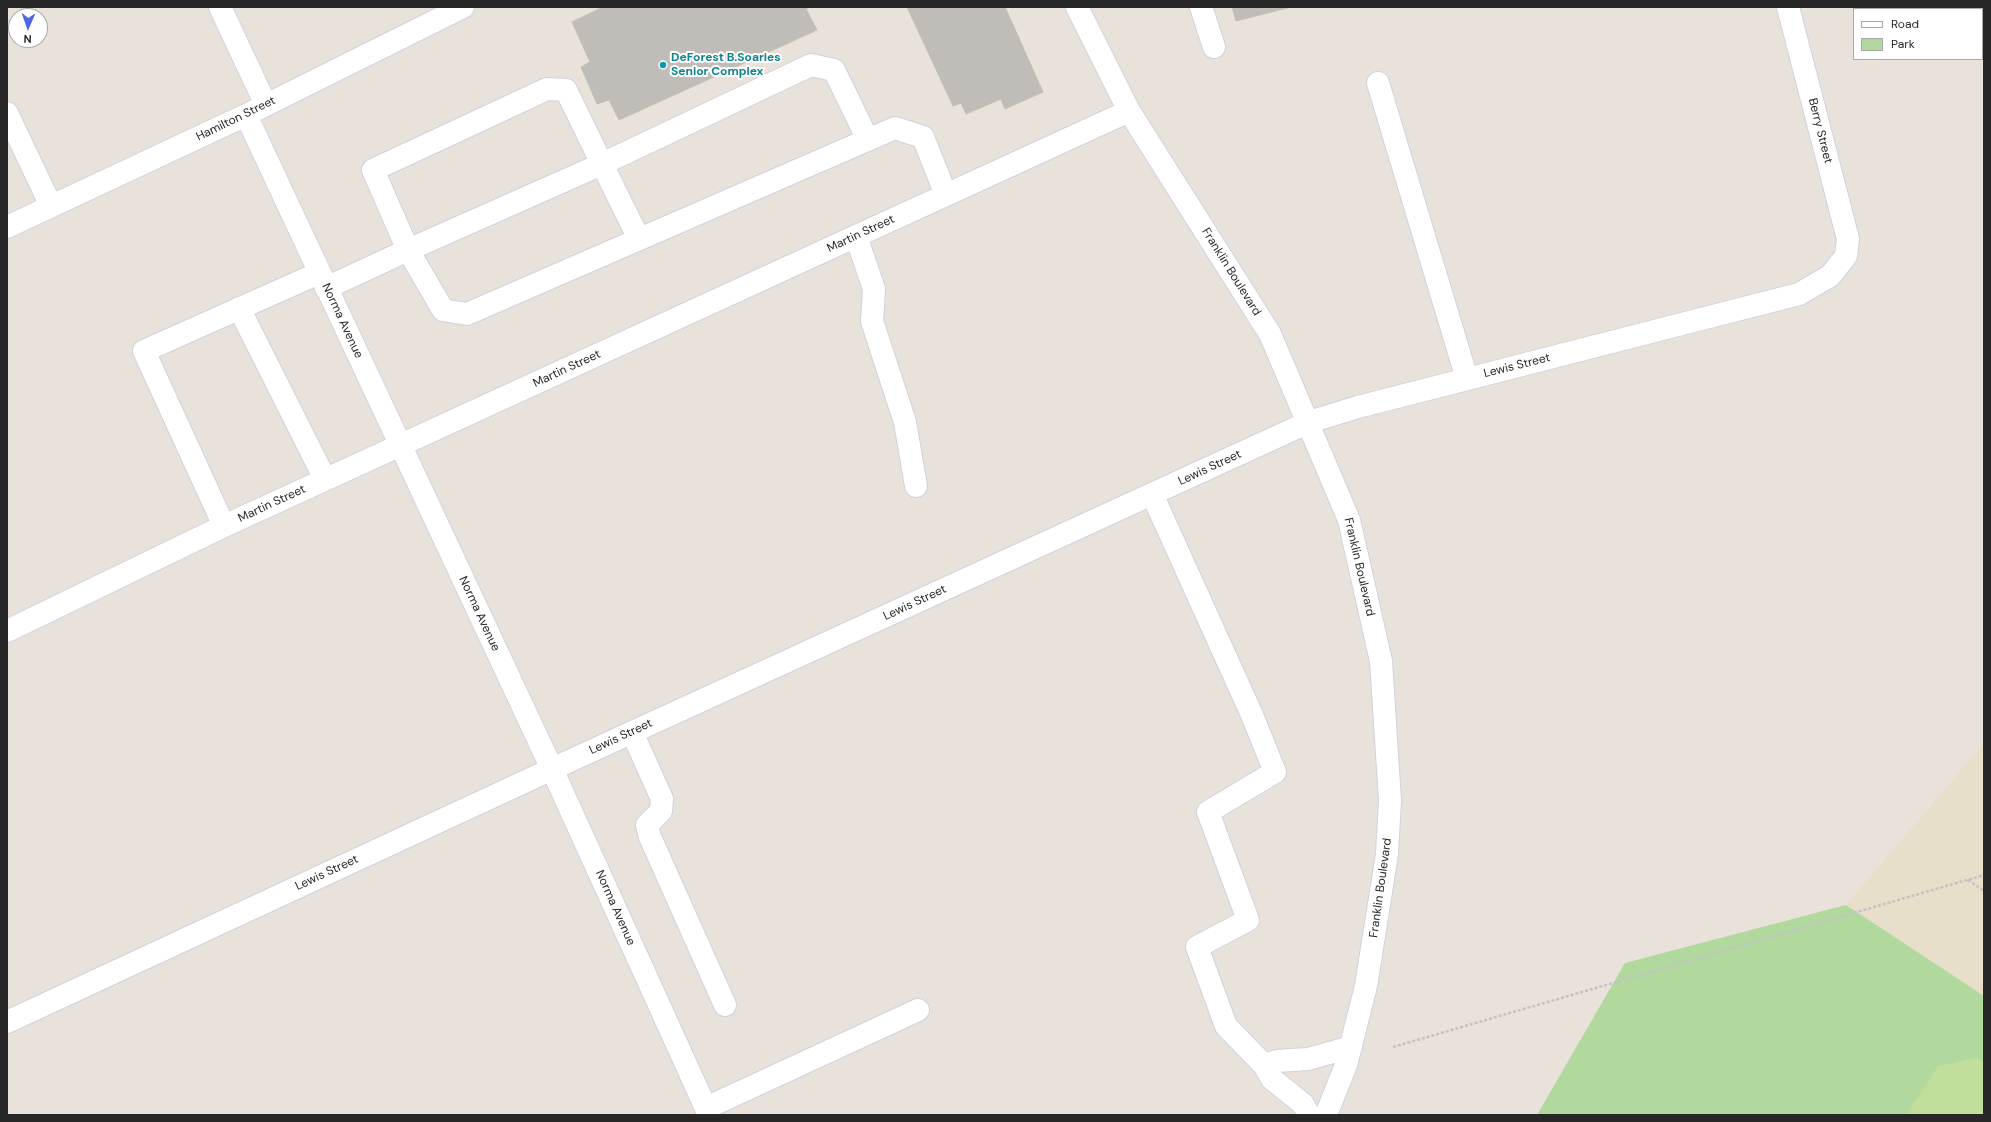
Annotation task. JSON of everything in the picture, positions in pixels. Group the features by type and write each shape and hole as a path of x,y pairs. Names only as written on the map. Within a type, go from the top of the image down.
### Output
{"street":[{"path":"220,7 266,105"},
{"name":"Hamilton Street","path":"7,227 246,115 463,7"},
{"name":"Franklin Boulevard","path":"1077,7 1129,111 1270,334 1309,422 1349,520 1381,661 1390,800 1387,854 1366,986 1346,1065 1326,1115"},
{"path":"1201,7 1214,47"},
{"name":"Berry Street","path":"1788,7 1848,239 1846,256"},
{"path":"224,526 144,351 239,308 408,250 602,164 811,65 834,70 868,140"},
{"path":"1378,83 1467,379"},
{"path":"639,240 566,90 546,88 373,170 408,250 443,310 467,314 639,240 895,128 924,138 946,195"},
{"name":"Martin Street","path":"7,631 325,479 1129,111"},
{"path":"7,113 51,206"},
{"name":"Norma Avenue","path":"246,115 552,769 708,1112"},
{"path":"856,236 874,289 872,321 905,422 916,486"},
{"name":"Lewis Street","path":"7,1022 632,732 1309,422 1354,408 1799,294 1830,276 1846,256"},
{"path":"239,308 325,479"},
{"path":"1152,494 1252,715 1275,772 1208,812 1248,920 1197,947 1226,1026 1264,1065 1272,1079 1303,1104 1309,1115"},
{"path":"632,732 662,799 661,811 647,825 650,837 725,1005"},
{"path":"708,1112 918,1010"},
{"path":"1264,1065 1277,1061 1308,1059 1351,1047"}],"path":[{"path":"1393,1047 1984,875"},
{"path":"1967,880 1984,891"}],"shaded area":[{"path":"1984,743 1984,1115 1537,1115 1625,963 1846,905"}],"green space":[{"path":"1846,905 1984,996 1984,1115 1537,1115 1625,963"},
{"path":"1977,1058 1984,1063 1984,1115 1906,1115 1938,1066"}],"building":[{"name":"DeForest B.Soaries Senior Complex","path":"603,7 810,7 806,9 817,30 619,120 609,100 597,104 581,67 590,62 572,22"},
{"path":"907,7 1005,7 1043,92 1005,109 1001,99 966,114 961,103 953,106"},
{"path":"1232,7 1291,7 1236,21"}],"place":[{"name":"DeForest B.Soaries Senior Complex","path":"663,65"}]}
